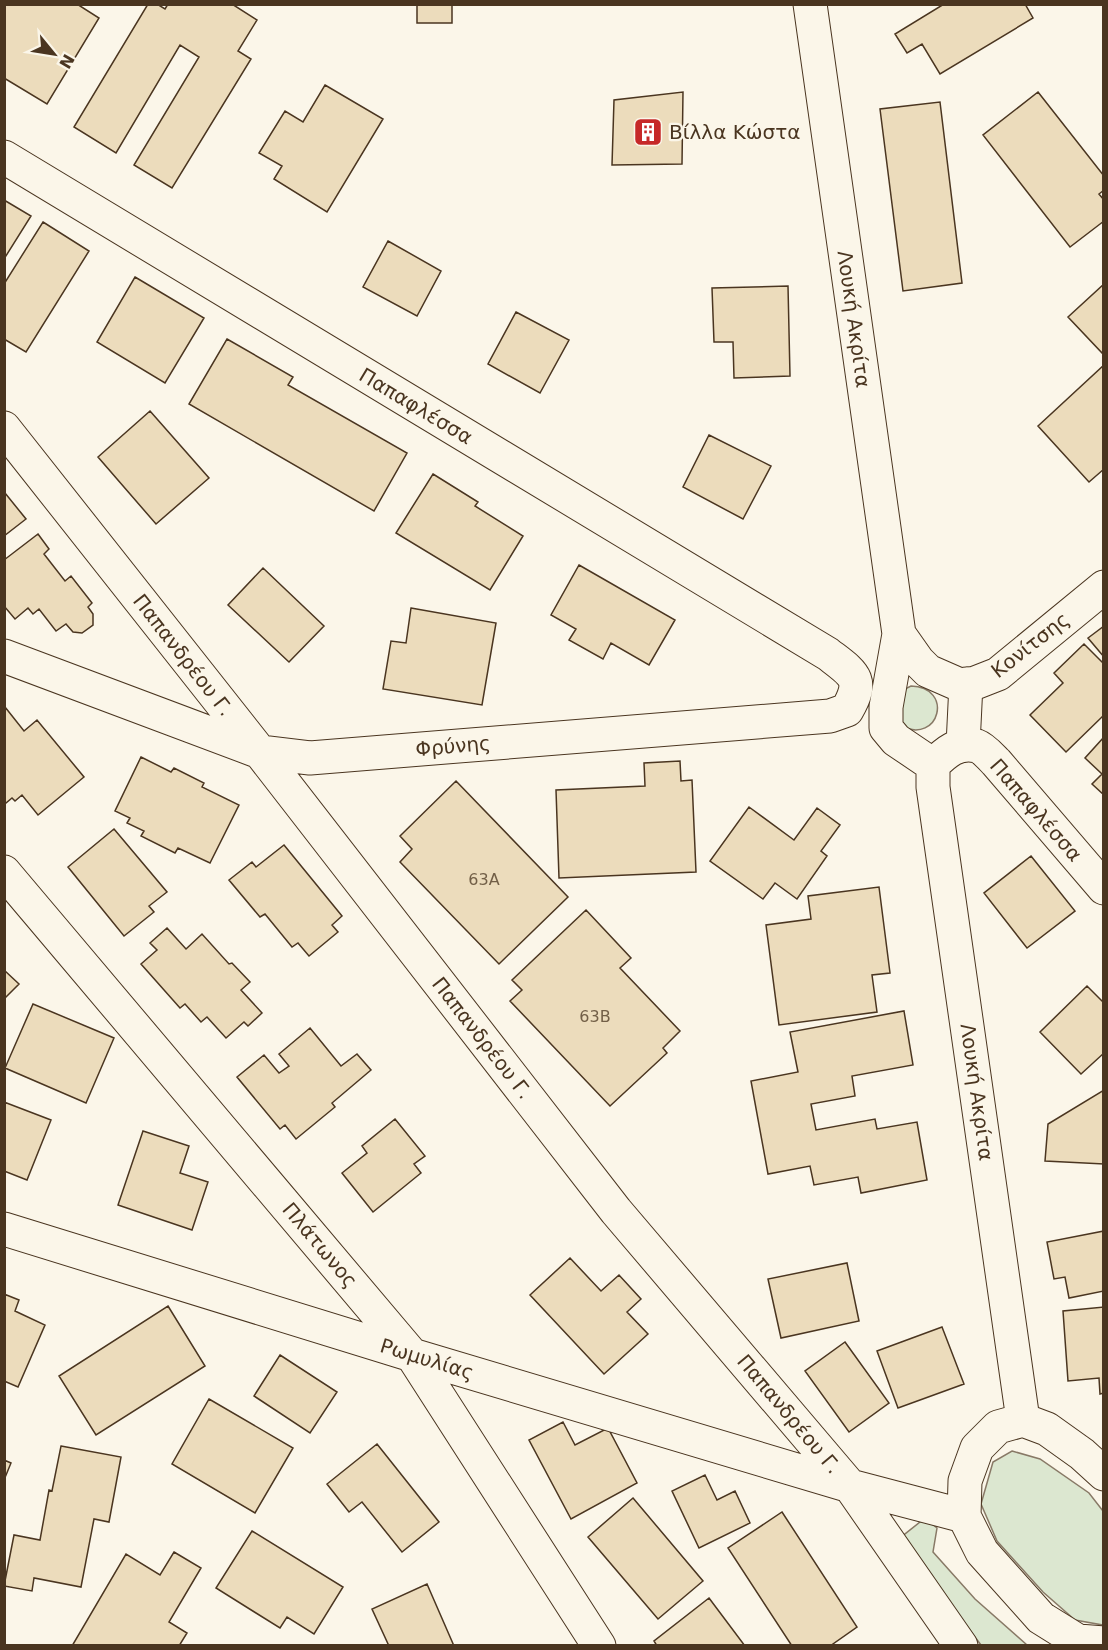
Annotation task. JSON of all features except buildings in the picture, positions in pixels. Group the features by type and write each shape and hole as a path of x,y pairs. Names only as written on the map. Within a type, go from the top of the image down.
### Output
{"street":[{"name":"Λουκή Ακρίτα","path":"810,4 899,634"},
{"name":"Παπαφλέσσα","path":"4,157 828,654 852,673 858,684 856,695"},
{"name":"Παπανδρέου Γ.","path":"4,428 260,752 616,1211 850,1486 962,1646"},
{"name":"Κονίτσης","path":"899,634 918,662 928,671 960,685 975,683 999,674 1104,587"},
{"path":"899,634 888,700 886,728 896,740 933,765 947,751 963,745 966,684"},
{"name":"Φρύνης","path":"4,656 260,752 310,758 830,716 847,710 856,695"},
{"path":"856,695 888,700"},
{"name":"Παπαφλέσσα","path":"963,745 978,746 996,762 1104,888"},
{"name":"Λουκή Ακρίτα","path":"933,765 933,787 1023,1420"},
{"name":"Πλάτωνος","path":"4,872 412,1355 599,1646"},
{"name":"Ρωμυλίας","path":"4,1228 412,1355 850,1486 964,1516"},
{"path":"1104,1474 1082,1454 1047,1430 1023,1420 998,1427 977,1448 965,1481 964,1516 982,1552 1041,1618 1078,1641 1104,1643"}],"green space":[{"path":"911,686 925,689 933,695 937,704 937,714 933,722 925,728 914,730 901,726 901,691"},
{"path":"1012,1451 1040,1459 1089,1493 1103,1511 1103,1625 1075,1620 1043,1592 997,1541 981,1504 993,1462"},
{"path":"925,1518 937,1528 933,1552 975,1599 1027,1645 981,1645 900,1538"}],"place":[{"name":"Βίλλα Κώστα","path":"648,132"}]}
